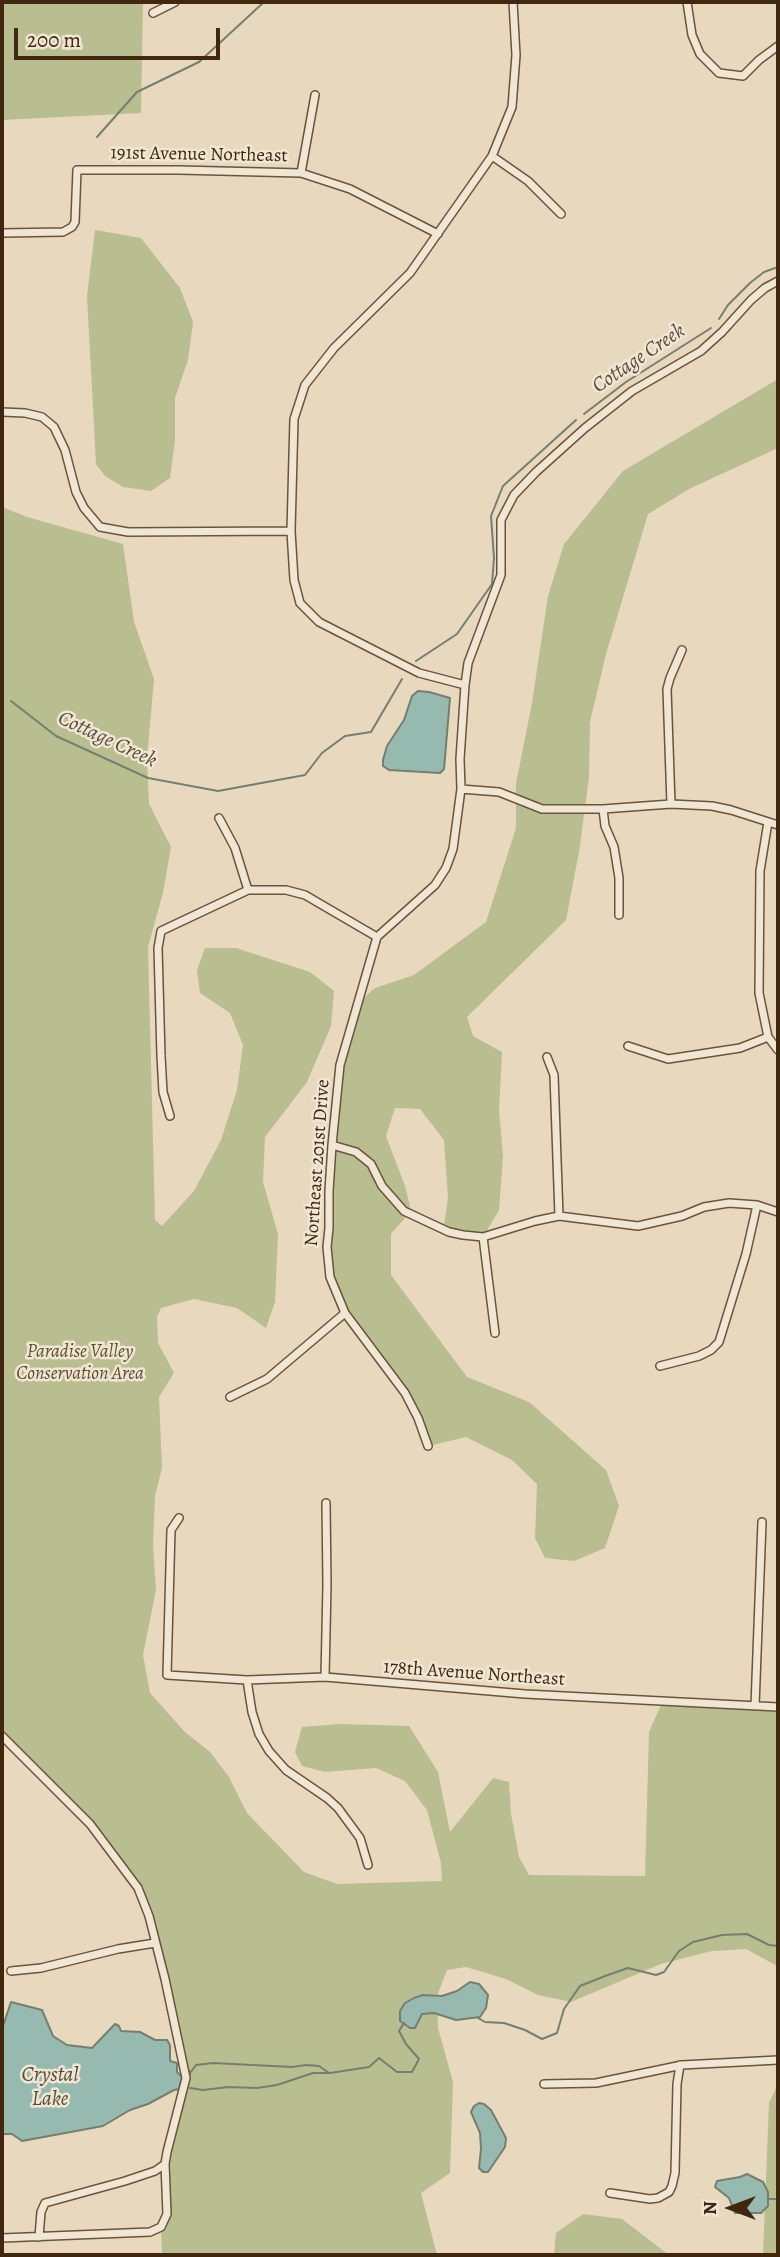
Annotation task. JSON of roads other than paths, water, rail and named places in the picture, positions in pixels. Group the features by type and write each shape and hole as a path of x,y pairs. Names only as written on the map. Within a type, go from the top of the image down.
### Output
{"street":[{"path":"153,13 175,2"},
{"path":"465,685 419,673 318,622 300,603 294,580 291,531 294,419 305,385 334,348 410,272 492,156 512,107 516,55 513,2"},
{"path":"687,2 692,35 699,54 719,73 743,76 778,46"},
{"path":"302,173 315,95"},
{"path":"492,156 528,181 561,214"},
{"name":"191st Avenue Northeast","path":"2,233 63,232 72,227 75,222 77,170 302,173 350,189 438,234"},
{"path":"170,1116 163,1092 161,1056 158,948 160,931 248,890 286,890 305,895 377,937 435,885 446,868 453,849 461,789 460,759 468,663 501,575 501,520 514,495 585,428 632,391 701,351 751,300 778,281"},
{"path":"2,412 42,417 54,427 65,450 76,492 84,508 100,527 128,532 291,531"},
{"path":"671,804 667,689 682,650"},
{"path":"461,789 499,792 542,809 603,809 671,804 712,806 778,825"},
{"path":"603,809 605,826 616,858 619,915"},
{"path":"219,818 235,848 248,890"},
{"path":"768,822 760,871 759,993 768,1037 778,1050"},
{"name":"Northeast 201st Drive","path":"377,937 340,1065 329,1191 330,1228 327,1247 330,1277 345,1313 405,1393 428,1446"},
{"path":"628,1046 668,1059 740,1048 768,1037"},
{"path":"547,1057 554,1075 559,1216"},
{"path":"332,1145 356,1152 371,1164 382,1186 404,1212 449,1232 482,1237 559,1216 638,1226 682,1216 704,1207 729,1203 757,1205 778,1212"},
{"path":"660,1366 699,1356 719,1342 746,1254 757,1205"},
{"path":"482,1237 495,1333"},
{"path":"230,1397 267,1380 345,1313"},
{"path":"325,1677 326,1503"},
{"name":"178th Avenue Northeast","path":"178,1518 171,1530 167,1675 247,1680 325,1677 525,1694 778,1707"},
{"path":"755,1706 762,1522"},
{"path":"247,1680 252,1712 259,1734 269,1751 286,1770 338,1808 360,1838 368,1865"},
{"path":"2,1736 90,1824 133,1881 145,1902 172,2005 186,2076 166,2164 167,2214 157,2230 2,2238"},
{"path":"11,1971 41,1968 155,1942"},
{"path":"544,2084 596,2083 680,2065 778,2060"},
{"path":"610,2193 650,2199 659,2198 669,2192 675,2173 677,2084 680,2065"},
{"path":"39,2236 41,2212 45,2203 125,2181 155,2171 166,2164"}],"water":[{"path":"418,691 450,698 444,769 440,773 389,770 383,766 387,746 404,720 412,696"},
{"path":"470,1982 479,1984 488,1995 486,2008 480,2017 456,2020 434,2013 422,2014 415,2028 410,2028 400,2021 400,2011 405,2003 423,1995 442,1996 457,1991"},
{"name":"Crystal Lake","path":"11,2002 42,2010 53,2036 67,2045 92,2048 115,2024 121,2031 140,2032 155,2040 167,2040 170,2045 170,2061 177,2063 177,2072 181,2076 189,2071 190,2074 182,2080 180,2089 130,2110 103,2126 22,2141 12,2134 2,2134 2,2029"},
{"path":"479,2103 491,2110 506,2138 505,2147 488,2172 479,2168 480,2133 471,2112"},
{"path":"747,2174 763,2182 768,2192 768,2206 761,2213 735,2213 729,2198 715,2187 717,2181"}],"waterway":[{"path":"97,137 137,92 199,62 264,2"},
{"name":"Cottage Creek","path":"719,319 728,305 750,283 764,272 778,267"},
{"name":"Cottage Creek","path":"584,414 626,382 711,328"},
{"name":"Cottage Creek","path":"416,661 457,634 492,584 494,558 491,516 503,486 576,420"},
{"name":"Cottage Creek","path":"11,701 56,736 148,778 218,791 305,775 322,753 345,736 371,732 402,679"},
{"path":"478,2018 485,2022 504,2023 542,2039 557,2033 564,2009 580,1986 605,1976 628,1968 656,1975 664,1972 679,1951 693,1942 722,1935 747,1934 769,1945 778,1946"},
{"path":"190,2088 203,2090 277,2085 313,2073 369,2067 379,2058 397,2072 412,2072 419,2059 399,2031 404,2023"},
{"path":"190,2073 196,2065 213,2063 319,2066 329,2073"},
{"path":"769,2199 778,2199"}],"park label":[{"name":"Paradise Valley Conservation Area","path":"80,1363"}]}
